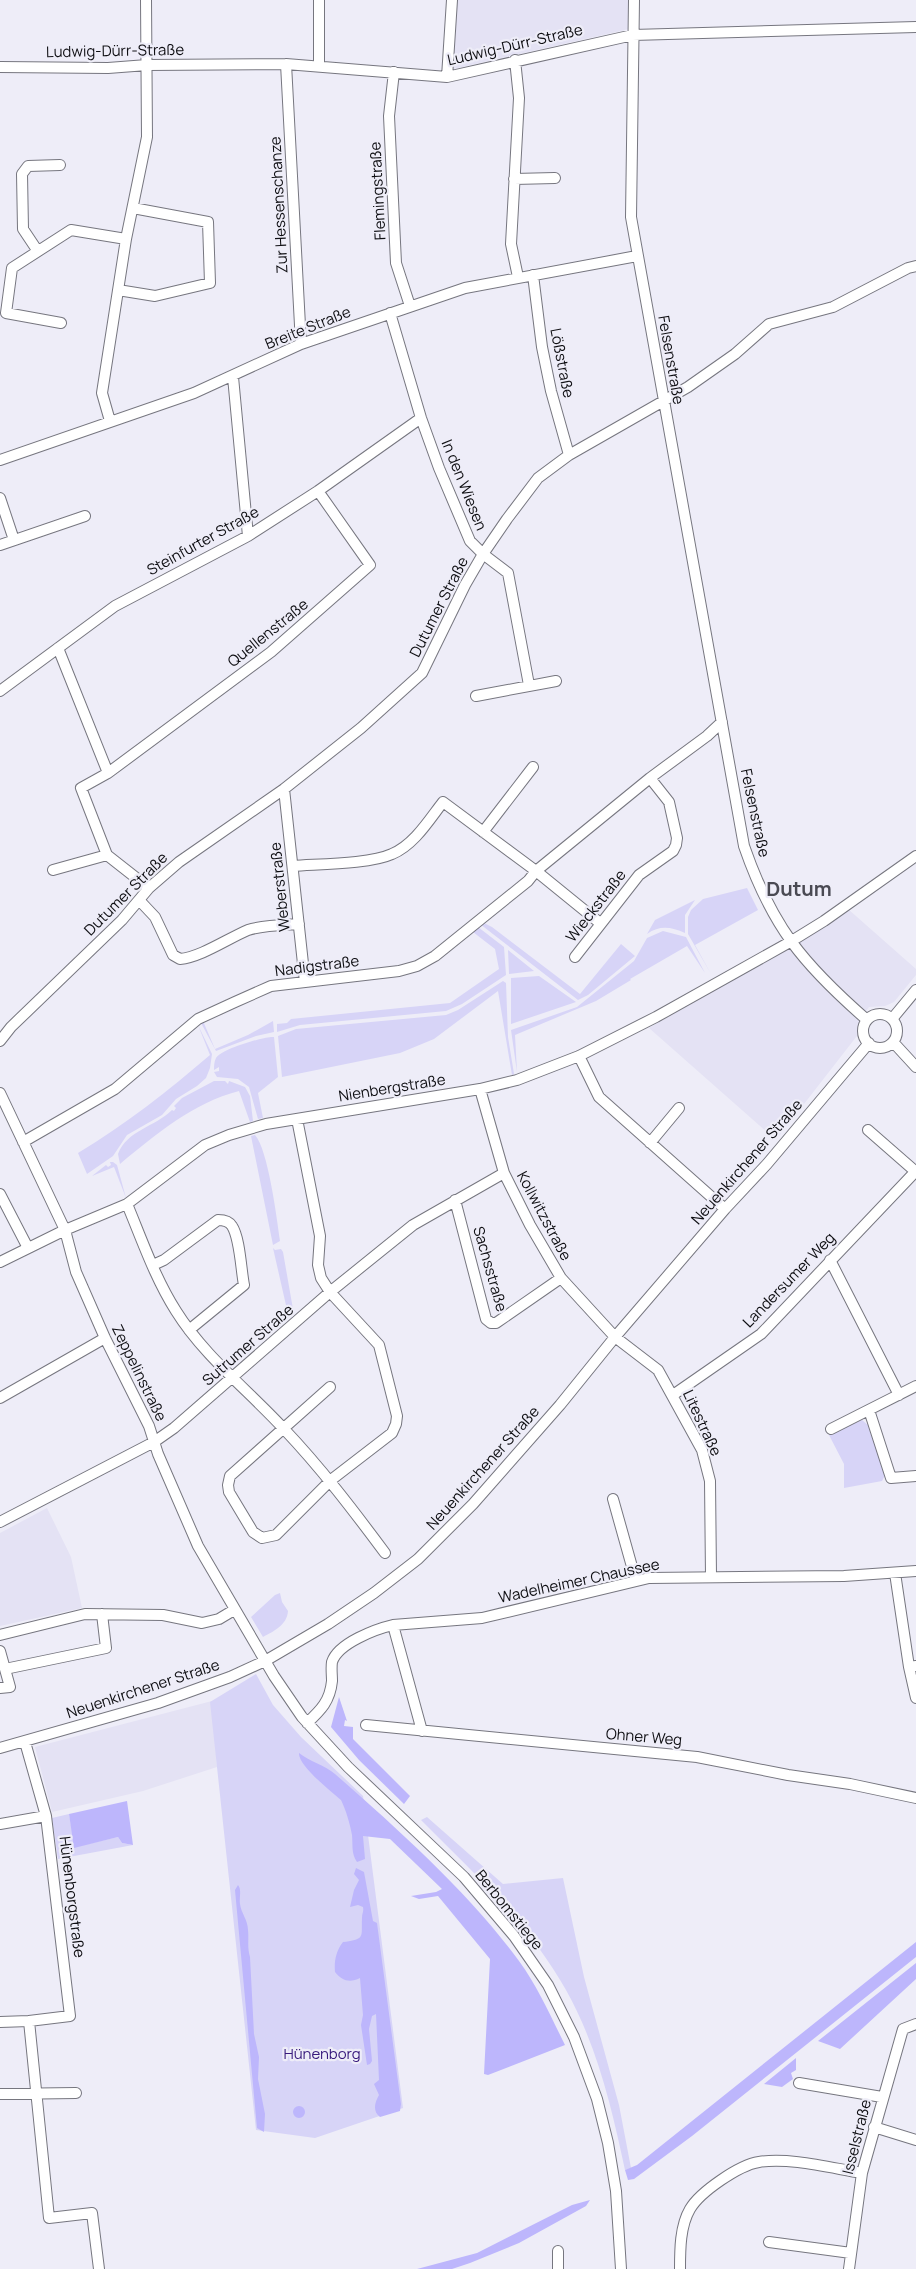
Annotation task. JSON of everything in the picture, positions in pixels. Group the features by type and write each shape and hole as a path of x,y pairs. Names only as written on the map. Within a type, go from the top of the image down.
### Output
{"street":[{"path":"110,421 102,393 126,239 147,137 146,0"},
{"path":"319,0 319,66"},
{"path":"447,77 452,0"},
{"name":"Felsenstraße","path":"634,0 631,217 744,846 756,881 773,915 790,942 825,983 867,1020"},
{"name":"Ludwig-Dürr-Straße","path":"0,67 108,68 146,65 286,64 447,77 633,34 916,27"},
{"path":"516,60 519,98 511,244 518,278"},
{"name":"Zur Hessenschanze","path":"286,64 301,344"},
{"name":"Flemingstraße","path":"394,72 389,116 396,263 410,306"},
{"path":"37,250 22,229 22,174 28,166 60,165"},
{"path":"514,179 555,178"},
{"path":"118,290 155,296 210,283 208,222 133,208"},
{"path":"61,323 6,313 12,268 37,250 71,230 126,239"},
{"name":"Breite Straße","path":"0,460 194,393 233,377 301,344 465,288 637,256"},
{"name":"Dutumer Straße","path":"0,1041 11,1027 122,920 149,888 178,862 284,789 361,728 422,673 465,585 483,554 538,478 569,455 688,387 735,354 769,324 833,307 908,268 916,266"},
{"name":"Lößstraße","path":"533,275 542,347 551,391 569,455"},
{"name":"In den Wiesen","path":"390,313 421,418 439,468 470,541 483,554 508,573 529,685"},
{"path":"233,377 248,536"},
{"name":"Steinfurter Straße","path":"0,691 115,606 248,536 318,491 421,418"},
{"name":"Quellenstraße","path":"108,773 271,652 370,565 318,491"},
{"path":"0,498 14,540"},
{"path":"0,545 85,516"},
{"path":"58,648 108,773 81,788 107,855 149,888"},
{"path":"476,696 556,681"},
{"name":"Nadigstraße","path":"23,1142 115,1089 198,1018 271,986 399,971 417,966 435,956 479,918 528,881 536,871 650,778 707,736 722,722"},
{"path":"483,832 533,767"},
{"name":"Wieckstraße","path":"574,957 639,875 673,851 676,846 672,811 669,802 650,778"},
{"name":"Weberstraße","path":"284,789 305,982"},
{"path":"293,866 375,859 394,854 414,839 443,802 536,871 600,924"},
{"path":"53,870 107,855"},
{"name":"Nienbergstraße","path":"0,1262 65,1230 127,1204 205,1145 266,1124 480,1090 517,1080 579,1056 656,1017 790,942 824,921 916,856"},
{"path":"139,900 155,917 173,955 180,960 258,927 299,924"},
{"path":"892,1019 916,990"},
{"path":"880,1014 892,1019 897,1031 893,1042 881,1048 869,1043 864,1032 867,1020 880,1014"},
{"path":"893,1042 916,1067"},
{"name":"Neuenkirchener Straße","path":"0,1748 202,1689 265,1661 346,1612 387,1583 430,1548 473,1504 573,1390 615,1337 725,1209 767,1164 869,1043"},
{"path":"579,1056 599,1097 725,1209"},
{"name":"Kollwitzstraße","path":"480,1090 504,1173 530,1225 560,1278 615,1337"},
{"name":"Zeppelinstraße","path":"0,1093 65,1230 76,1272 105,1338 149,1426 198,1546 265,1661"},
{"path":"650,1143 679,1108"},
{"path":"297,1119 320,1236 318,1265 321,1278 330,1292 379,1345 396,1416 396,1424 392,1433 330,1480 276,1535 262,1538 253,1532 230,1492 228,1485 230,1476 330,1387"},
{"name":"Landersumer Weg","path":"673,1395 761,1334 916,1172 868,1130"},
{"name":"Sutrumer Straße","path":"0,1522 154,1442 174,1428 330,1292 413,1225 504,1173"},
{"path":"0,1194 28,1248"},
{"name":"Sachsstraße","path":"455,1200 486,1319 491,1323 496,1323 560,1278"},
{"path":"127,1204 153,1265 176,1310 189,1330 232,1378 283,1427 330,1480 385,1553"},
{"path":"153,1265 164,1260 218,1220 224,1220 231,1224 235,1233 244,1285 189,1330"},
{"path":"830,1260 899,1395"},
{"name":"Litestraße","path":"615,1337 658,1370 702,1450 710,1481 711,1576"},
{"path":"0,1398 105,1338"},
{"path":"831,1429 916,1386"},
{"path":"869,1410 891,1478 916,1476"},
{"path":"613,1499 636,1581"},
{"name":"Wadelheimer Chaussee","path":"307,1723 323,1709 330,1693 332,1662 339,1651 372,1631 393,1625 482,1618 636,1581 666,1577 844,1576 916,1571"},
{"path":"895,1573 913,1666 916,1698"},
{"path":"0,1635 85,1614 163,1615 202,1623 219,1619 234,1610"},
{"path":"5,1669 106,1648 102,1614"},
{"path":"393,1625 422,1731"},
{"path":"0,1651 10,1687 0,1688"},
{"name":"Berbomstiege","path":"265,1661 288,1700 307,1723 348,1767 464,1878 514,1936 548,1985 574,2037 597,2099 608,2143 616,2191 621,2269"},
{"name":"Ohner Weg","path":"366,1726 697,1757 788,1775 850,1784 916,1798"},
{"name":"Hünenborgstraße","path":"0,2022 70,2016 46,1816 25,1742"},
{"path":"0,1824 46,1816"},
{"path":"29,2021 49,2218 92,2213 99,2269"},
{"name":"Isselstraße","path":"849,2269 862,2173 882,2097 903,2028 916,2024"},
{"path":"799,2083 882,2097"},
{"path":"0,2094 76,2093"},
{"path":"874,2127 916,2140"},
{"path":"680,2269 683,2227 690,2208 732,2173 758,2162 786,2162 862,2173"},
{"path":"769,2242 851,2253"},
{"path":"558,2251 558,2269"}],"shaded area":[{"path":"457,0 629,0 629,29 453,69"},
{"path":"848,909 916,969 916,975 894,1002 885,1006 869,1007 860,1019 860,1032 776,1140 649,1028"},
{"path":"47,1508 71,1557 82,1608 0,1626 0,1533"},
{"path":"339,1697 347,1721 345,1720 344,1726 353,1727 353,1739 410,1796 404,1804 359,1760 331,1727"},
{"path":"212,1701 217,1767 143,1791 52,1812 35,1747"},
{"path":"299,1753 331,1771 359,1795 408,1839 479,1912 526,1971 565,2045 488,2075 484,2074 490,1959 438,1896 419,1899 411,1896 436,1892 442,1889 390,1839 363,1836 365,1859 357,1862 353,1852 350,1826 341,1800 309,1771 300,1758"},
{"path":"127,1801 133,1845 122,1843 118,1837 74,1848 69,1814"},
{"path":"356,1868 364,1872 373,1921 377,1923 401,2104 400,2111 380,2117 375,2109 375,2103 379,2095 374,2084 379,2080 376,2014 372,2016 369,2029 372,2061 367,2065 361,2025 363,2015 360,1978 346,1980 335,1972 336,1956 343,1942 356,1940 362,1933 363,1907 358,1905 350,1907 354,1890 359,1880 354,1874"},
{"path":"238,1885 241,1907 248,1926 254,2034 259,2057 258,2079 265,2114 264,2132 257,2128 235,1890"},
{"path":"916,1942 916,1957 692,2136 634,2179 628,2180 625,2170 637,2165"},
{"path":"916,1963 916,1979 840,2049 818,2041"},
{"path":"796,2058 796,2070 791,2073 793,2079 782,2087 764,2084"},
{"path":"297,2106 301,2106 305,2112 301,2118 297,2118 293,2114 293,2110"},
{"path":"590,2200 586,2206 519,2243 470,2263 452,2269 417,2269 477,2253 572,2205"}],"green space":[{"path":"747,888 758,910 695,945 711,974 688,934 688,917 691,910 703,899"},
{"path":"695,900 685,915 685,933 675,929 661,928 647,934 655,920"},
{"path":"482,922 492,927 580,994 621,944 635,956 588,995 578,1000 480,924"},
{"path":"478,927 504,947 506,975 462,1004 446,1011 300,1025 277,1032 277,1024 287,1023 291,1019 450,1003 499,969 495,949 473,932"},
{"path":"663,931 686,937 705,973 687,946 596,1001 515,1035 517,1072 511,1030 577,1007 634,961 647,938"},
{"path":"508,950 534,971 509,974"},
{"path":"539,976 576,1002 511,1024 511,978"},
{"path":"503,981 506,983 508,1037 514,1074 512,1075 498,991 434,1039 400,1053 282,1077 278,1036 296,1029 446,1015 458,1010"},
{"path":"200,1021 203,1021 215,1049 248,1035 273,1021 274,1032 256,1036 216,1051"},
{"path":"198,1025 212,1054 206,1078 176,1099 162,1115 127,1135 113,1156 87,1174 78,1153 146,1107 210,1055"},
{"path":"274,1037 278,1077 258,1093 263,1118 258,1119 249,1087 238,1079 217,1077 214,1072 219,1071 219,1067 214,1070 214,1064 216,1058 226,1051 259,1039"},
{"path":"214,1081 225,1081 228,1084 229,1081 245,1087 250,1096 253,1121 250,1122 239,1091 222,1096 191,1111 176,1121 120,1164 118,1154 128,1139 172,1110 174,1111 176,1108 174,1106 182,1098"},
{"path":"255,1135 264,1154 274,1201 280,1241 273,1245 251,1136"},
{"path":"110,1162 117,1165 126,1198 114,1167 92,1176 106,1165 108,1167 111,1165"},
{"path":"273,1248 275,1250 281,1249 283,1252 294,1315 288,1314"},
{"path":"862,1420 868,1425 885,1475 882,1481 844,1488 844,1464 829,1435"},
{"path":"280,1593 282,1602 288,1611 287,1616 283,1624 263,1637 251,1617 275,1595"},
{"name":"Hünenborg","path":"256,1674 273,1705 301,1737 363,1796 403,2108 315,2138 256,2130 210,1702"},
{"path":"69,1814 75,1847 118,1837 122,1843 133,1845 58,1859 52,1818"},
{"path":"427,1817 503,1884 563,1878 584,1977 619,2105 631,2168 625,2170 609,2101 595,2055 566,1990 518,1921 480,1879 421,1820"}],"district":[{"name":"Dutum","path":"799,889"}]}
